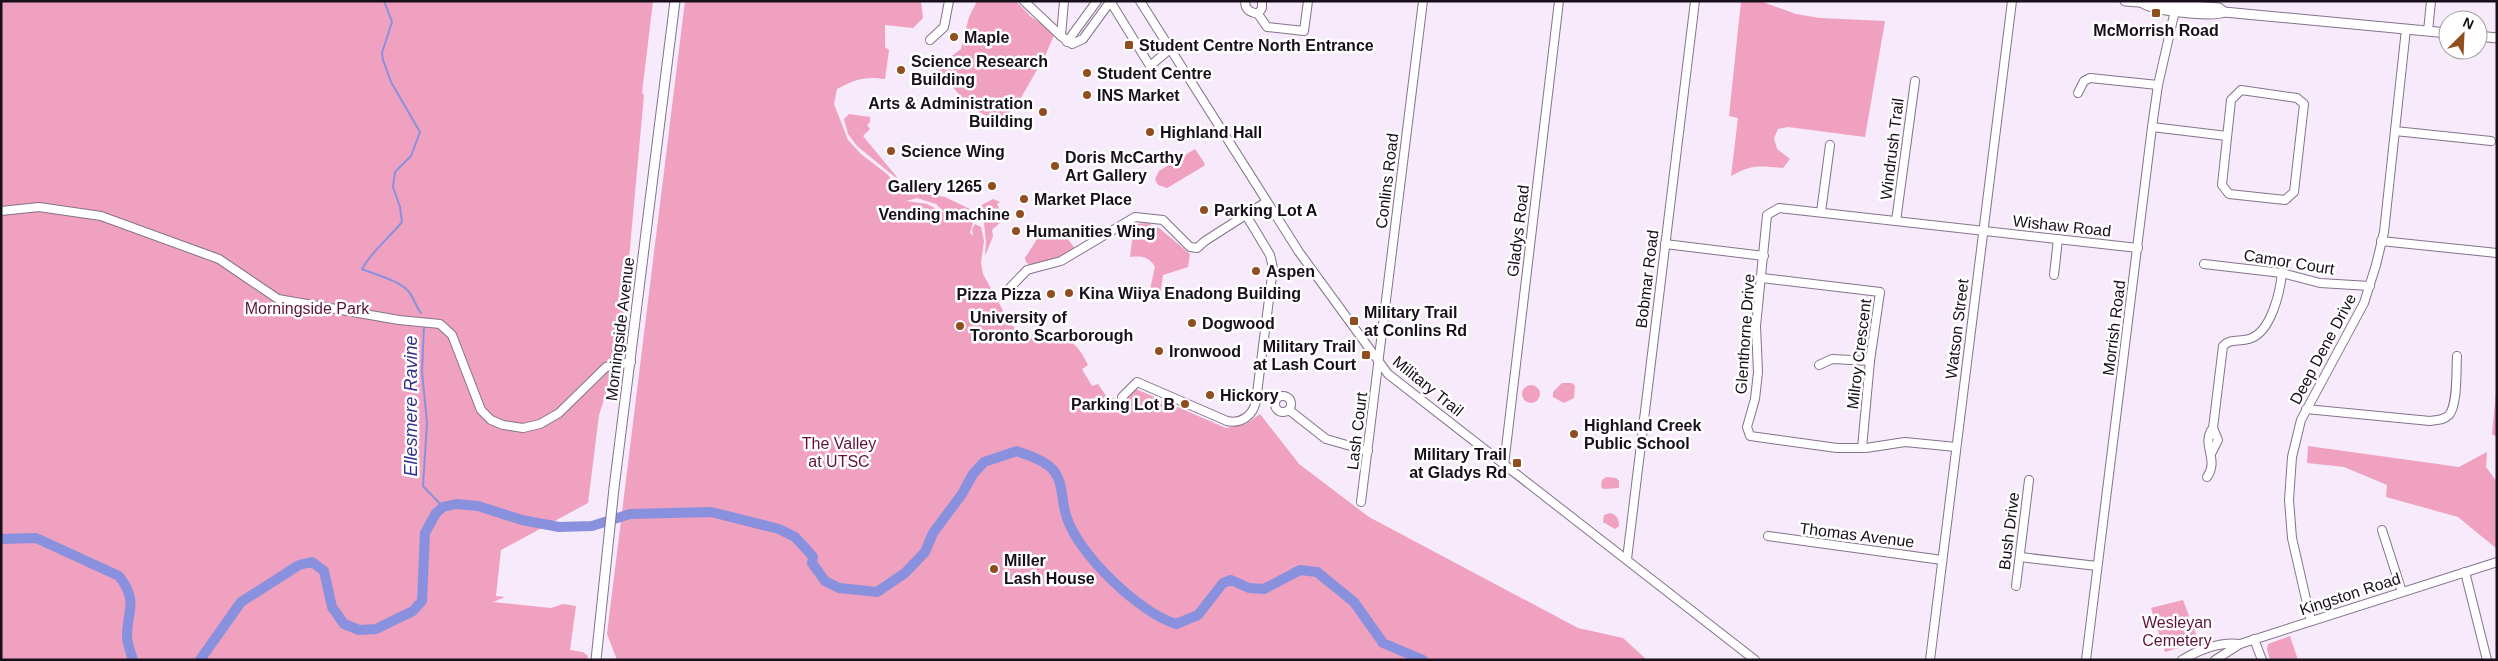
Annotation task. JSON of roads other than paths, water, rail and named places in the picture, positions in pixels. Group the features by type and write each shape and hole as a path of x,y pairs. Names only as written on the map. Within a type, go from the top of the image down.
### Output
{"main road":[{"name":"Morningside Avenue","path":"596,660 614,488 675,1"},
{"path":"2125,1 2143,3 2148,8 2176,5 2218,14 2224,12 2438,32"}],"street":[{"path":"930,40 944,27 949,1"},
{"path":"1024,1 1064,39 1076,44 1080,42 1110,2 1150,66 1170,49"},
{"path":"1064,1 1064,39"},
{"path":"1064,39 1097,1"},
{"name":"Military Trail","path":"1140,1 1266,202 1378,364 1388,374 1755,660"},
{"path":"1245,1 1245,7 1249,12 1258,14 1267,28 1304,31 1308,1"},
{"path":"1258,14 1262,8 1262,1"},
{"name":"Conlins Road","path":"1378,364 1423,1"},
{"name":"Gladys Road","path":"1504,464 1559,1"},
{"name":"Bobmar Road","path":"1626,559 1695,1"},
{"name":"Watson Street","path":"1930,660 2012,1"},
{"path":"2428,32 2432,1"},
{"name":"Morrish Road","path":"2086,660 2152,127 2158,85 2176,5"},
{"name":"Deep Dene Drive","path":"2311,621 2292,538 2289,500 2292,458 2296,436 2306,409 2364,304 2370,286 2381,241 2406,29"},
{"path":"2078,93 2084,81 2090,78 2158,85"},
{"name":"Windrush Trail","path":"1896,221 1915,81"},
{"path":"2241,90 2302,100 2305,112 2292,196 2285,200 2229,194 2222,185 2228,136 2231,100 2241,90"},
{"path":"2152,127 2228,136"},
{"path":"2395,131 2491,141"},
{"path":"1821,212 1830,145"},
{"path":"1005,293 1027,270 1061,261 1135,217 1162,220 1190,247 1204,243 1266,202"},
{"path":"1,211 39,207 101,216 219,259 276,299 399,320 440,324 452,335 481,410 488,418 503,425 523,428 540,424 559,413 606,367 631,362"},
{"name":"Glenthorne Drive","path":"1956,447 1905,442 1862,448 1837,448 1768,440 1750,436 1747,427 1755,399 1758,372 1756,326 1767,216 1779,208 1983,232"},
{"path":"1122,397 1137,382 1229,421 1244,419 1254,410 1273,268 1270,257 1246,215"},
{"name":"Wishaw Road","path":"1983,232 2138,248"},
{"path":"2054,276 2058,240"},
{"path":"2381,241 2497,253"},
{"path":"1665,244 1764,256"},
{"name":"Camor Court","path":"2204,264 2282,273 2318,283 2370,286"},
{"path":"2207,477 2213,465 2212,452 2207,443 2208,435 2213,428 2223,346 2229,341 2249,339 2261,332 2277,303 2282,273"},
{"name":"Milroy Crescent","path":"1762,278 1880,292 1870,361 1862,448"},
{"path":"2306,409 2430,421 2440,420 2447,416 2451,410 2457,356"},
{"path":"1819,365 1832,359 1870,361"},
{"name":"Lash Court","path":"1361,502 1378,364"},
{"path":"1289,410 1326,439 1368,451"},
{"name":"Bush Drive","path":"2016,586 2029,480"},
{"path":"2382,530 2402,592"},
{"name":"Thomas Avenue","path":"1768,536 1942,560"},
{"path":"2020,557 2097,566"},
{"name":"Kingston Road","path":"2215,660 2240,644 2254,639 2497,562"},
{"path":"2465,572 2486,660"},
{"path":"2254,639 2262,660"},
{"path":"2182,660 2190,655 2222,644 2240,644"},
{"path":"2190,655 2199,656 2203,660"}],"waterway":[{"name":"Ellesmere Ravine","path":"384,1 392,22 382,53 383,60 391,82 420,132 411,156 395,172 393,187 400,207 402,222 376,250 362,269 393,281 405,288 411,294 421,313"},
{"name":"Ellesmere Ravine","path":"424,326 422,371 427,423 423,486 443,507"},
{"path":"200,660 241,602 299,565 312,562 324,571 332,607 344,624 359,630 376,629 413,611 422,601 425,533 436,513 443,507 456,504 478,506 522,520 559,527 592,526 630,514 711,512 779,529 795,537 807,550 813,557 812,563 825,581 839,588 877,592 905,573 925,552 933,533 962,494 973,474 984,462 1017,451 1042,461 1054,471 1061,488 1067,518 1084,549 1113,581 1145,608 1161,618 1176,624 1198,615 1223,583 1231,580 1249,588 1264,589 1300,570 1317,572 1354,602 1383,643 1423,660"},
{"path":"1,539 36,538 119,576 129,593 130,606 127,636 133,660"}],"place":[{"name":"McMorrish Road","path":"2156,13"},
{"name":"Maple","path":"954,37"},
{"name":"Student Centre North Entrance","path":"1129,45"},
{"name":"Science Research Building","path":"901,70"},
{"name":"Student Centre","path":"1087,73"},
{"name":"INS Market","path":"1087,95"},
{"name":"Arts & Administration Building","path":"1043,112"},
{"name":"Highland Hall","path":"1150,132"},
{"name":"Science Wing","path":"891,151"},
{"name":"Doris McCarthy Art Gallery","path":"1055,166"},
{"name":"Gallery 1265","path":"992,186"},
{"name":"Market Place","path":"1024,199"},
{"name":"Parking Lot A","path":"1204,210"},
{"name":"Vending machine","path":"1020,214"},
{"name":"Humanities Wing","path":"1016,231"},
{"name":"Aspen","path":"1256,271"},
{"name":"Kina Wiiya Enadong Building","path":"1069,293"},
{"name":"Pizza Pizza","path":"1051,294"},
{"name":"Military Trail at Conlins Rd","path":"1354,321"},
{"name":"Dogwood","path":"1192,323"},
{"name":"University of Toronto Scarborough","path":"960,326"},
{"name":"Ironwood","path":"1159,351"},
{"name":"Military Trail at Lash Court","path":"1366,355"},
{"name":"Hickory","path":"1210,395"},
{"name":"Parking Lot B","path":"1185,404"},
{"name":"Highland Creek Public School","path":"1574,434"},
{"name":"Military Trail at Gladys Rd","path":"1517,463"},
{"name":"Miller Lash House","path":"994,569"}],"park label":[{"name":"Morningside Park","path":"307,308"},
{"name":"The Valley at UTSC","path":"839,452"},
{"name":"Wesleyan Cemetery","path":"2177,631"}]}
